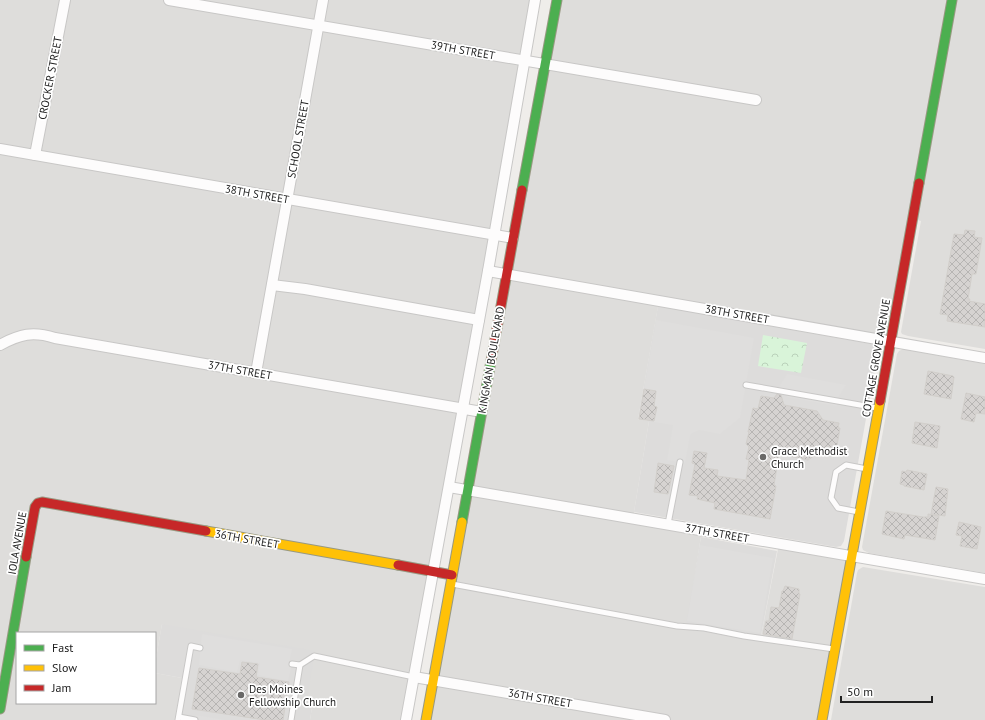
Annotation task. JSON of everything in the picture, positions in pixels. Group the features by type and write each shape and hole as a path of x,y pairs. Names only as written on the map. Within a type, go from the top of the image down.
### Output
{"street":[{"name":"CROCKER STREET","path":"35,155 65,0"},
{"name":"39TH STREET","path":"170,0 756,100"},
{"name":"SCHOOL STREET","path":"256,373 323,0"},
{"name":"KINGMAN BOULEVARD","path":"406,720 495,235 535,0"},
{"name":"KINGMAN BOULEVARD","path":"426,720 557,0"},
{"name":"COTTAGE GROVE AVENUE","path":"822,720 892,341 952,0"},
{"name":"38TH STREET","path":"0,149 513,238"},
{"name":"38TH STREET","path":"488,270 985,358"},
{"path":"272,285 479,320"},
{"name":"37TH STREET","path":"0,345 15,337 32,334 44,334 55,338 482,412"},
{"name":"37TH STREET","path":"449,487 985,579"},
{"name":"36TH STREET","path":"42,502 433,572 451,580"},
{"name":"IOLA AVENUE","path":"0,709 35,507 38,503 42,502"},
{"name":"36TH STREET","path":"414,677 665,720"}],"lane":[{"path":"746,385 879,409"},
{"path":"668,524 680,462"},
{"path":"860,512 838,508 831,498 836,472 846,465 868,469"},
{"path":"451,580 677,626 704,628 744,636 835,650"},
{"path":"195,720 179,719 191,646 200,648"},
{"path":"292,664 300,665 314,656 414,677"},
{"path":"291,720 300,665"}],"shaded area":[{"path":"0,0 535,0 406,720 310,720 313,701 307,700 162,624 156,658 156,632 16,632 16,704 156,704 156,673 182,678 175,720 0,720"},
{"path":"557,0 985,0 985,349 902,334 901,332 921,221 914,219 891,341 659,301 638,419 649,421 633,518 702,530 687,624 761,636 779,544 852,556 822,720 426,720"},
{"path":"658,306 877,346 878,352 844,541 841,546 836,547 634,512 649,421 638,419"},
{"path":"656,320 754,338 740,418 720,434 699,430 692,433 690,436 685,463 667,460 673,425 654,422 657,407 654,406 657,391 644,389"},
{"path":"903,349 985,364 985,573 869,553 863,550 862,547 897,354"},
{"path":"787,374 846,385 836,401 838,402 837,406 787,397 788,393 777,390"},
{"path":"701,537 777,551 761,636 686,624"},
{"path":"700,545 773,558 760,633 687,621"},
{"path":"863,567 985,587 985,720 831,720 857,573 858,570"},
{"path":"162,624 315,651 307,700 313,701 310,720 175,720 182,678 156,673 156,658"},
{"path":"202,634 292,649 289,663 292,664 288,681 258,675 260,663 240,660 237,672 199,665"},
{"path":"195,715 225,720 195,720"}],"green space":[{"path":"763,335 807,343 801,373 758,366"}],"building":[{"path":"965,230 975,231 974,237 982,238 976,274 972,274 968,299 970,299 969,301 985,304 985,327 947,321 948,315 940,314 954,234 964,235"},
{"path":"928,371 954,377 951,399 924,394"},
{"path":"644,389 656,391 654,406 657,407 654,421 639,419"},
{"path":"966,393 985,397 985,414 976,413 974,422 961,419"},
{"name":"Grace Methodist Church","path":"777,394 781,395 784,405 817,411 823,420 839,423 838,428 840,428 836,451 834,450 833,456 818,453 808,460 779,454 774,485 776,486 770,519 714,509 715,503 697,499 698,496 689,495 695,464 692,463 694,451 707,453 704,468 718,470 717,476 746,480 749,460 746,459 749,447 746,444 753,408 758,409 761,396 774,398"},
{"path":"915,422 940,426 937,448 912,443"},
{"path":"658,463 674,466 668,494 654,492"},
{"path":"907,470 927,474 924,490 900,484 902,471 906,472"},
{"path":"936,487 948,489 945,516 931,514"},
{"path":"886,511 923,517 928,517 928,514 939,516 935,540 905,535 904,539 882,534"},
{"path":"959,522 981,527 977,549 960,546 962,536 956,535"},
{"path":"785,586 799,589 800,594 792,639 763,634 766,621 769,621 771,607 779,608 782,591"},
{"name":"Des Moines Fellowship Church","path":"242,662 258,664 256,677 289,682 283,720 265,720 192,709 199,668 240,674"}],"traffic: fast":[{"path":"522,190 557,0"},
{"path":"919,183 952,0"},
{"path":"462,522 491,361"},
{"path":"0,709 26,557"}],"traffic: slow":[{"path":"822,720 880,401"},
{"path":"426,720 462,522"},
{"path":"206,531 398,565"}],"traffic: jam":[{"path":"880,401 919,183"},
{"path":"491,361 522,190"},
{"path":"26,557 35,507 38,503 42,502 206,531"},
{"path":"398,565 452,575"}],"place":[{"name":"Grace Methodist Church","path":"763,457"},
{"name":"Des Moines Fellowship Church","path":"241,695"}]}
